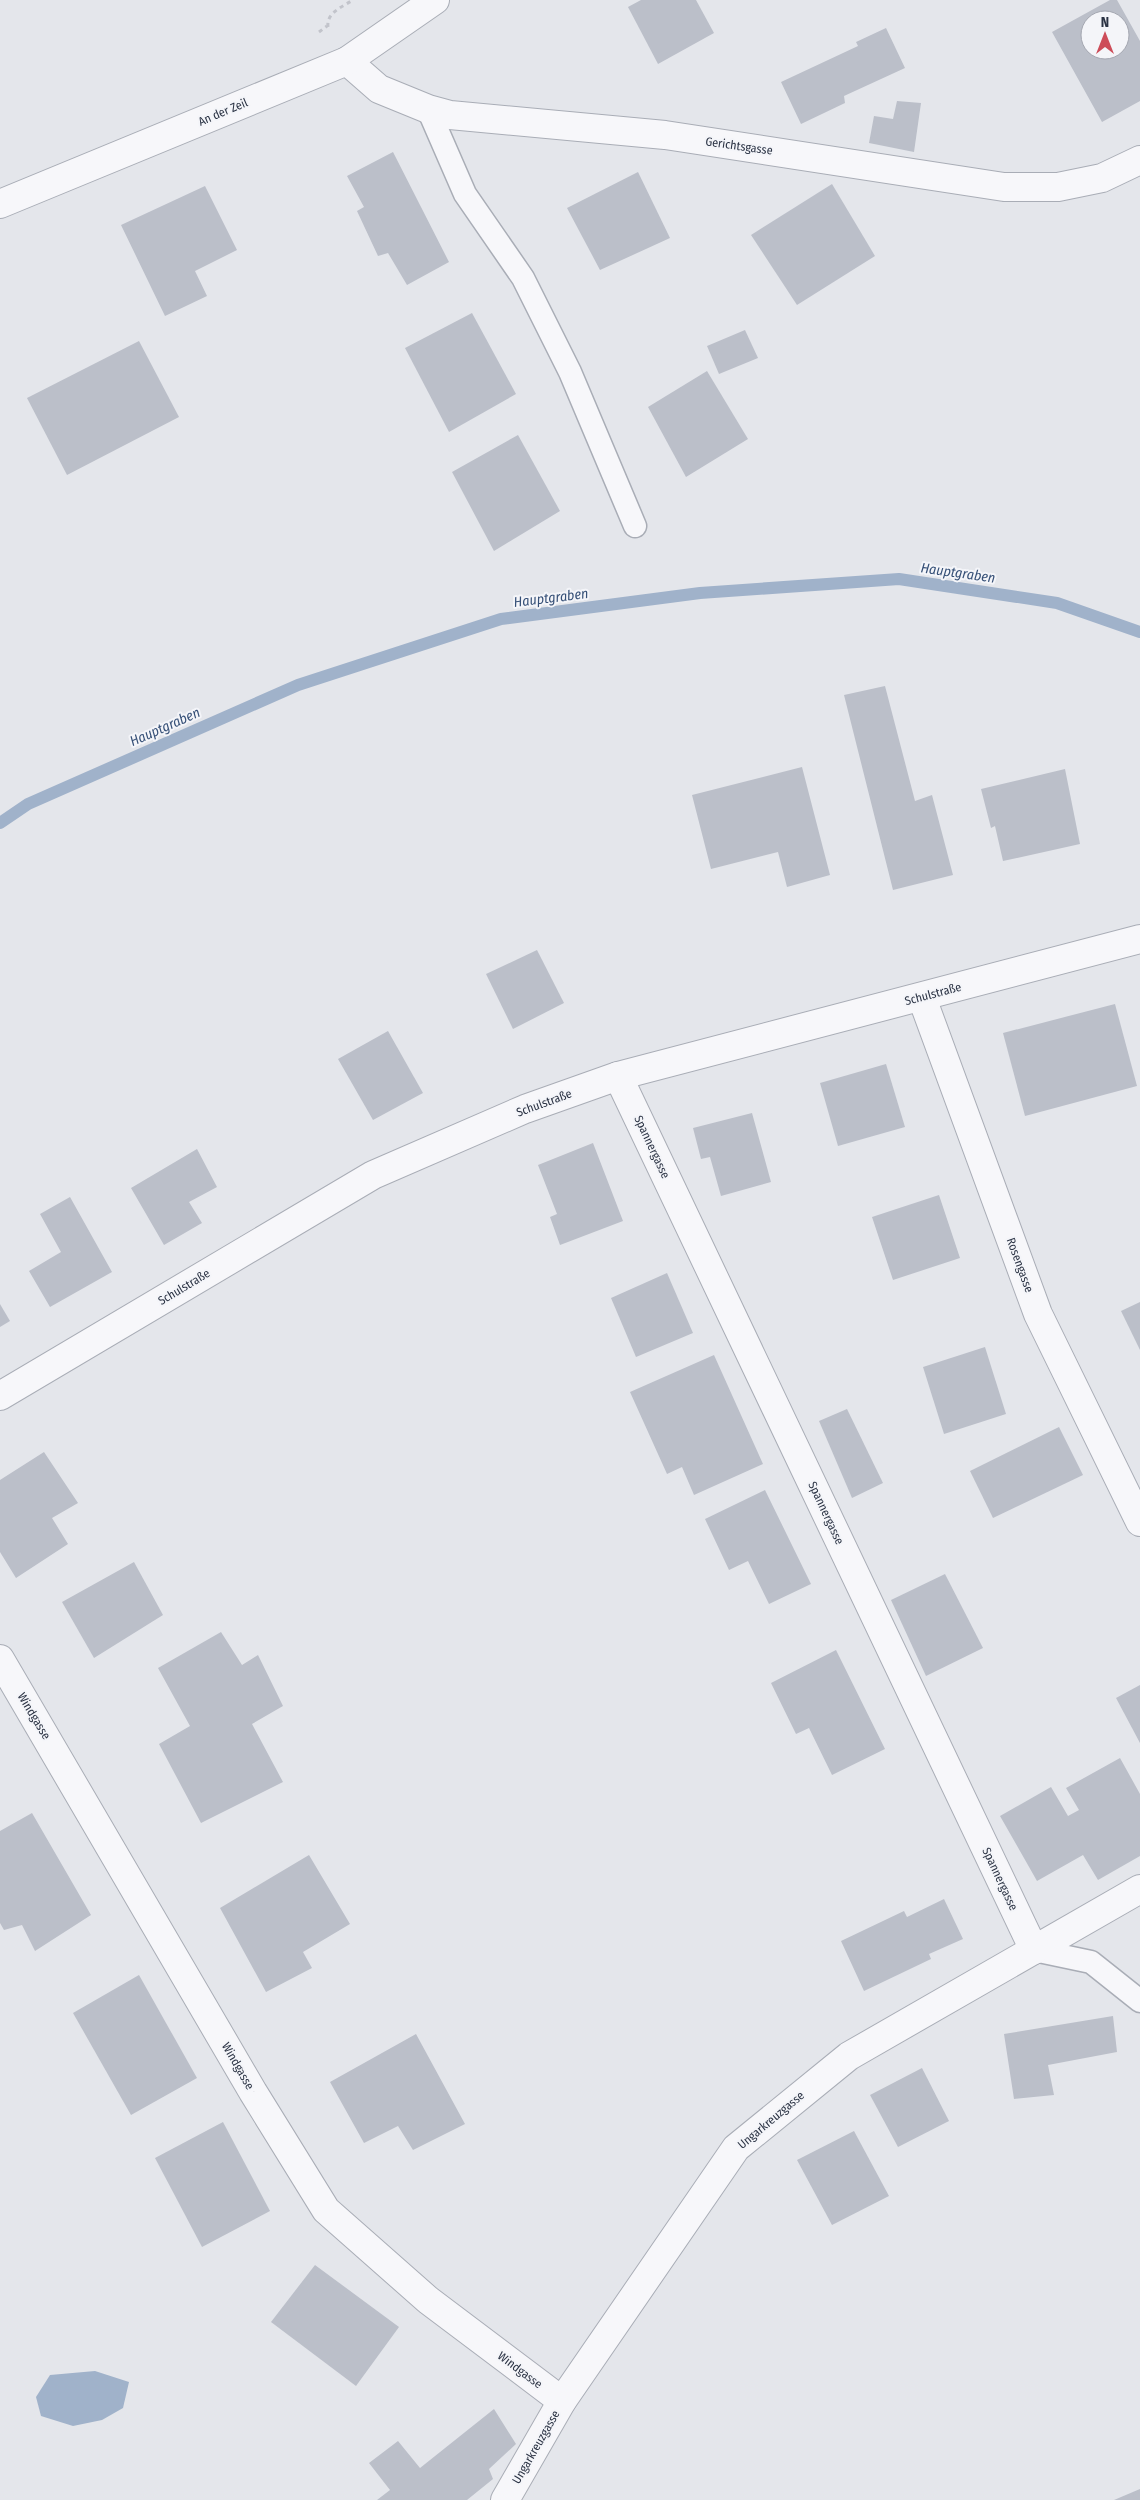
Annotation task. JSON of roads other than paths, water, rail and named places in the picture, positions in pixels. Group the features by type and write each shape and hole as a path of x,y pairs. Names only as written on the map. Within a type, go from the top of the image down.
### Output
{"street":[{"name":"An der Zeil","path":"0,204 347,61 435,0"},
{"name":"Gerichtsgasse","path":"347,61 379,89 428,109 468,117 665,135 1004,187 1058,187 1102,178 1140,160"},
{"name":"Schulstraße","path":"0,1396 373,1175 525,1109 618,1076 922,998 1140,939"},
{"name":"Rosengasse","path":"922,998 1038,1314 1140,1522"},
{"name":"Spannergasse","path":"618,1076 1034,1950"},
{"name":"Windgasse","path":"0,1659 253,2092 326,2210 428,2300 562,2401"},
{"name":"Ungarkreuzgasse","path":"505,2500 562,2401 736,2148 849,2056 1140,1889"}],"lane":[{"path":"428,109 466,194 523,278 570,372 635,526"},
{"path":"1034,1950 1091,1962 1140,2001"}],"water":[{"path":"95,2371 129,2382 123,2408 102,2420 73,2426 41,2416 36,2397 50,2375"}],"waterway":[{"name":"Hauptgraben","path":"0,823 28,804 298,685 501,619 700,593 899,579 1057,603 1140,632"}]}
